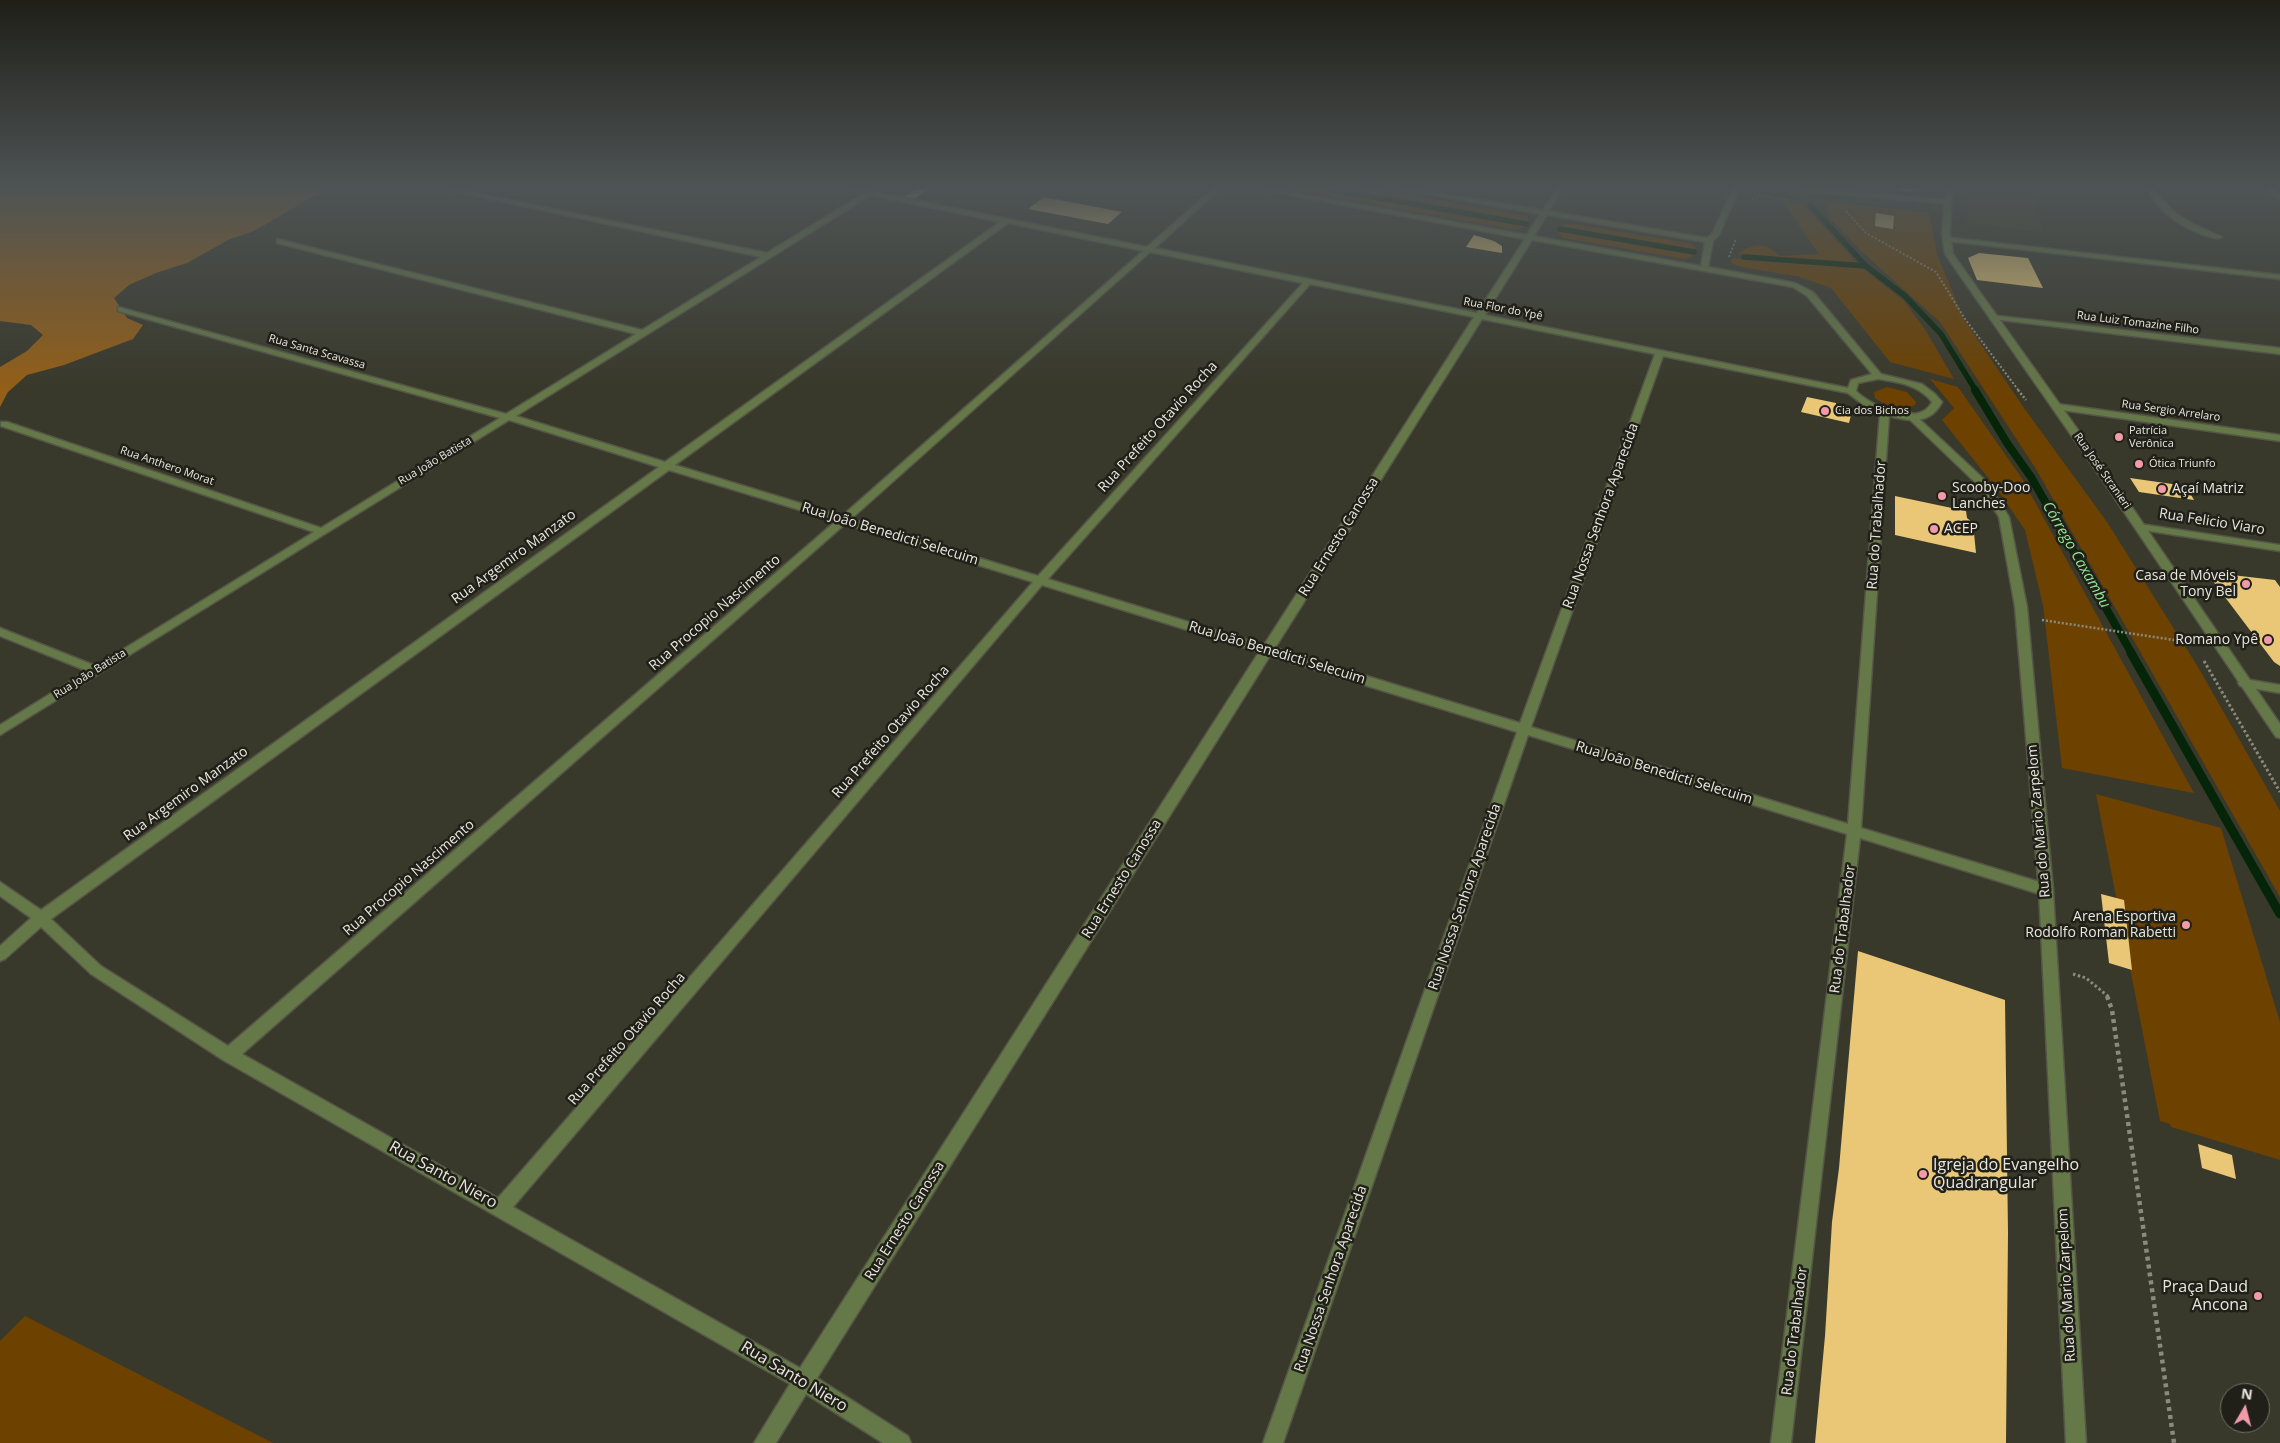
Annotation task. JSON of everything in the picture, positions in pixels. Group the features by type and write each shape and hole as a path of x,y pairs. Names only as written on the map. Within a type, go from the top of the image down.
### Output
{"street":[{"path":"341,256 644,333"},
{"name":"Rua João Batista","path":"0,731 767,256"},
{"name":"Rua Argemiro Manzato","path":"0,955 41,918 957,256"},
{"name":"Rua Procopio Nascimento","path":"229,1055 844,520 1143,256"},
{"name":"Rua Flor do Ypê","path":"1183,256 1851,391"},
{"name":"Rua Ernesto Canossa","path":"764,1443 1516,256"},
{"path":"1638,256 1795,286 1810,294 1878,376"},
{"path":"1704,268 1706,256"},
{"name":"Rua José Stranieri","path":"1951,256 2058,407 2280,734"},
{"path":"2099,256 2280,277"},
{"name":"Rua Prefeito Otavio Rocha","path":"501,1208 1040,581 1309,281"},
{"name":"Rua Santa Scavassa","path":"120,309 508,417"},
{"name":"Rua Luiz Tomazine Filho","path":"1993,317 2280,351"},
{"name":"Rua Nossa Senhora Aparecida","path":"1273,1443 1524,730 1660,352"},
{"path":"1878,376 1916,385 1933,396 1937,402 1936,408 1931,412 1912,416 1885,412 1862,403 1851,391 1854,382 1878,376"},
{"name":"Rua Sergio Arrelaro","path":"2058,407 2280,438"},
{"name":"Rua do Trabalhador","path":"1781,1443 1854,831 1885,412"},
{"name":"Rua do Mario Zarpelom","path":"1912,416 1983,484 2004,517 2022,617 2046,890 2076,1443"},
{"name":"Rua João Benedicti Selecuim","path":"508,417 2046,890"},
{"name":"Rua Anthero Morat","path":"4,424 322,531"},
{"name":"Rua Felicio Viaro","path":"2140,527 2280,548"},
{"path":"0,632 96,670"},
{"path":"2244,683 2280,689"},
{"name":"Rua Santo Niero","path":"0,888 41,918 96,970 229,1055 804,1381 901,1443"}],"path":[{"path":"1908,256 1936,272 1965,319 2030,407"},
{"path":"2022,617 2222,647"},
{"path":"2188,634 2198,651"},
{"path":"2203,659 2280,792"},
{"path":"2049,966 2086,978 2109,997 2174,1443"}],"shaded area":[{"path":"0,256 199,256 187,263 156,273 129,285 114,298 127,318 143,325 133,339 64,365 27,375 8,392 0,407 0,367 27,351 43,335 31,325 0,321"},
{"path":"1669,256 1692,256 1684,259"},
{"path":"1768,256 1851,256 1857,263"},
{"path":"1867,256 1938,256 1963,318 2024,408 2107,522 2198,667 2280,811 2280,897 2036,469 1940,322"},
{"path":"1733,258 1862,268 1904,301 1926,331 1954,379 1890,362 1831,288 1797,276 1741,267 1733,264 1731,261"},
{"path":"1930,379 1958,387 2023,480 2194,793 2062,768 2043,605 2025,530 1997,489 1942,420 1954,408"},
{"path":"1887,387 1907,392 1916,402 1915,405 1905,408 1894,407 1875,398 1874,392"},
{"name":"Arena Esportiva Rodolfo Roman Rabetti","path":"2096,794 2221,828 2280,1022 2280,1160 2171,1127 2170,1124 2160,1121"},
{"path":"25,1316 273,1443 0,1443 0,1341"}],"building":[{"path":"1972,256 2012,256 2028,258 2043,288 1977,280 1968,258"},
{"name":"Cia dos Bichos","path":"1807,397 1836,403 1836,407 1848,410 1847,414 1851,415 1849,423 1801,412"},
{"name":"Açaí Matriz","path":"2130,478 2186,486 2194,500 2139,492"},
{"name":"ACEP","path":"1895,496 1966,511 1967,518 1973,523 1976,553 1895,535"},
{"path":"2206,572 2275,580 2280,587 2280,666 2274,662"},
{"path":"2101,894 2124,900 2132,970 2109,963"},
{"path":"1858,951 2005,1000 2008,1233 2006,1443 1815,1443 1825,1336 1832,1222 1839,1168"},
{"path":"2198,1144 2232,1155 2236,1179 2202,1168"}],"waterway":[{"name":"Córrego Caxambu","path":"1857,256 1866,266"},
{"path":"1744,257 1866,266"},
{"name":"Córrego Caxambu","path":"1866,266 1905,296 1941,334 1976,391"},
{"name":"Córrego Caxambu","path":"1975,390 2007,443 2031,477 2132,654"},
{"name":"Córrego Caxambu","path":"2131,653 2280,914"}],"place":[{"name":"Cia dos Bichos","path":"1825,411"},
{"name":"Patrícia Verônica","path":"2119,437"},
{"name":"Ótica Triunfo","path":"2139,464"},
{"name":"Açaí Matriz","path":"2162,489"},
{"name":"Scooby-Doo Lanches","path":"1942,496"},
{"name":"ACEP","path":"1934,529"},
{"name":"Casa de Móveis Tony Bel","path":"2246,584"},
{"name":"Romano Ypê","path":"2268,640"},
{"name":"Arena Esportiva Rodolfo Roman Rabetti","path":"2186,925"},
{"name":"Igreja do Evangelho Quadrangular","path":"1923,1174"},
{"name":"Praça Daud Ancona","path":"2258,1296"}]}
